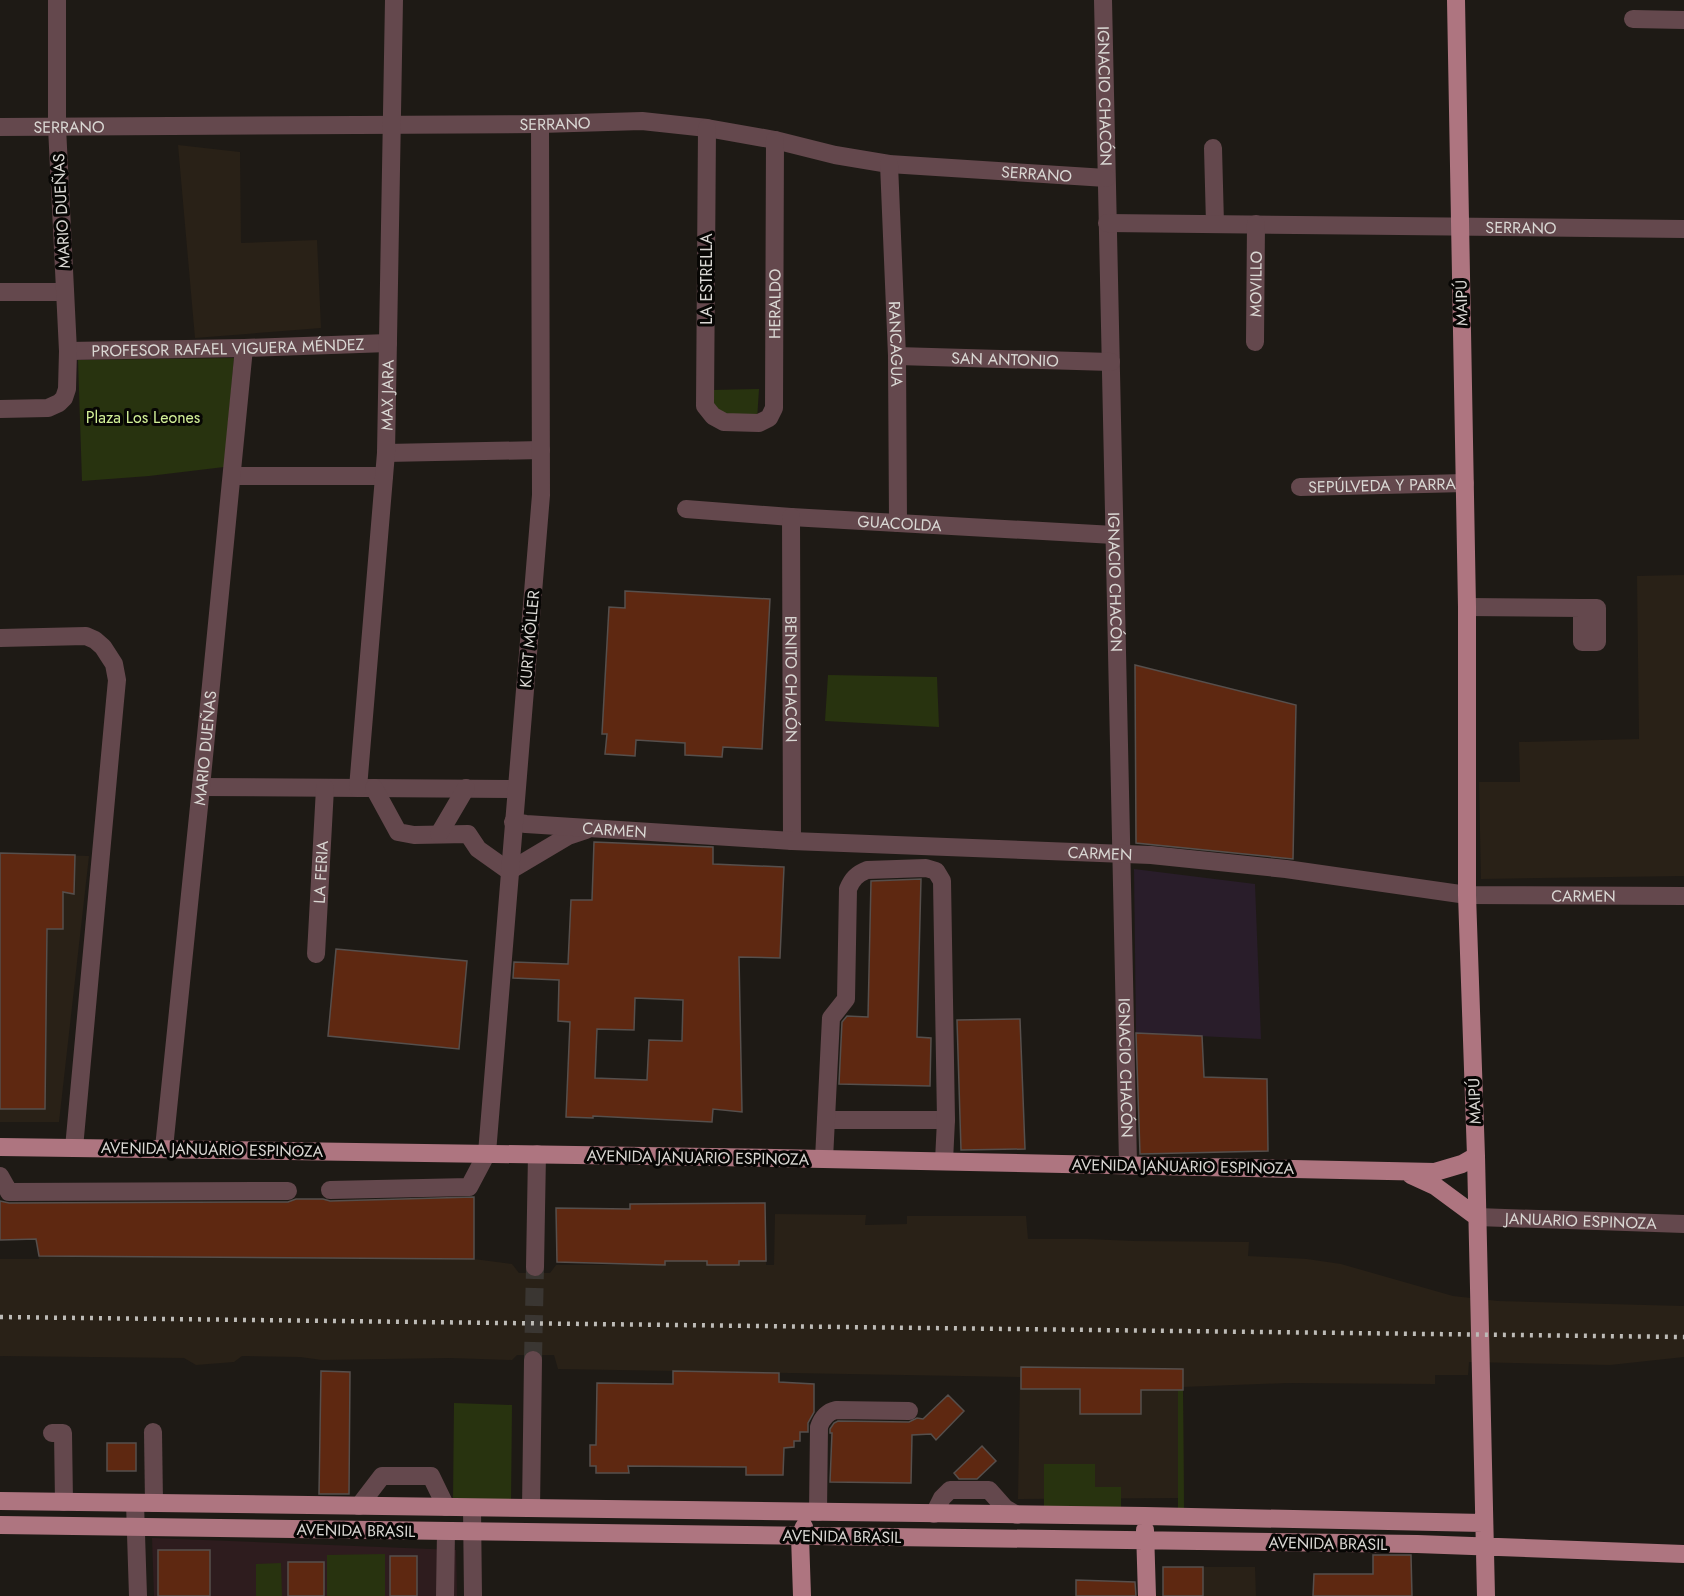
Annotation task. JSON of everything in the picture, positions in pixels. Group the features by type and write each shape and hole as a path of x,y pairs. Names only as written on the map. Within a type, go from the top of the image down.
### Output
{"main road":[{"name":"MAIPÚ","path":"1456,0 1467,607 1467,895 1476,1156 1486,1596"},
{"name":"AVENIDA JANUARIO ESPINOZA","path":"0,1147 1128,1164 1435,1172 1462,1164 1476,1156"},
{"name":"AVENIDA JANUARIO ESPINOZA","path":"1395,1171 1409,1174 1435,1186 1477,1217"},
{"name":"AVENIDA BRASIL","path":"0,1501 1483,1522"},
{"path":"802,1596 800,1536 807,1522 822,1512"},
{"path":"1145,1516 1147,1596"},
{"name":"AVENIDA BRASIL","path":"0,1525 1146,1540 1484,1546 1684,1554"}],"street":[{"name":"MARIO DUEÑAS","path":"0,410 48,408 58,404 64,398 67,389 68,351 57,127 57,0"},
{"name":"MAX JARA","path":"366,788 386,453 394,0"},
{"name":"IGNACIO CHACÓN","path":"1103,0 1128,1164"},
{"path":"1633,19 1684,20"},
{"name":"SERRANO","path":"0,127 540,124 642,121 707,128 889,164 1106,178"},
{"name":"KURT MÖLLER","path":"487,1153 538,542 541,450 540,124"},
{"name":"LA ESTRELLA","path":"707,128 705,406 713,416 724,422"},
{"name":"HERALDO","path":"724,422 759,423 769,418 774,408 775,140"},
{"path":"1213,148 1215,224"},
{"name":"RANCAGUA","path":"889,164 897,356 898,523"},
{"name":"SERRANO","path":"1107,223 1684,229"},
{"name":"MOVILLO","path":"1255,342 1256,224"},
{"path":"0,292 65,292"},
{"name":"PROFESOR RAFAEL VIGUERA MÉNDEZ","path":"68,351 388,343"},
{"name":"MARIO DUEÑAS","path":"164,1148 244,348"},
{"name":"SAN ANTONIO","path":"897,356 1111,362"},
{"path":"386,453 541,450"},
{"path":"232,476 384,476"},
{"name":"SEPÚLVEDA Y PARRA","path":"1300,487 1465,483"},
{"name":"GUACOLDA","path":"686,509 1114,535"},
{"name":"BENITO CHACÓN","path":"791,517 792,841"},
{"path":"1467,607 1582,608"},
{"path":"0,638 86,636 104,647 110,655 116,672 74,1148"},
{"path":"201,787 516,789"},
{"name":"LA FERIA","path":"316,954 325,788"},
{"path":"366,788 398,832 414,835 468,834 478,849 509,871 568,836 593,828"},
{"path":"439,834 466,788"},
{"name":"CARMEN","path":"513,822 792,841 1151,855 1286,869 1467,895 1684,896"},
{"path":"824,1159 831,1017 846,999 850,883 860,873 867,870 926,868 936,871 942,881 946,1120 944,1161"},
{"path":"826,1120 946,1120"},
{"path":"330,1190 469,1187 487,1153"},
{"path":"535,1267 537,1154"},
{"path":"0,1176 9,1192 288,1191"},
{"name":"JANUARIO ESPINOZA","path":"1477,1217 1684,1224"},
{"path":"531,1508 533,1360"},
{"path":"822,1512 819,1427 826,1415 836,1410 909,1410"},
{"path":"153,1432 154,1503"},
{"path":"52,1433 63,1433 64,1502"},
{"path":"359,1506 382,1476 430,1476 446,1507"},
{"path":"135,1503 138,1596"},
{"path":"472,1508 473,1596"},
{"path":"445,1596 446,1531"}],"shaded area":[{"path":"178,145 240,152 241,243 317,240 321,328 195,338"},
{"path":"1684,575 1684,876 1481,879 1479,782 1520,782 1519,742 1639,739 1637,576"},
{"path":"0,853 89,856 59,1122 0,1122"},
{"path":"1134,869 1255,884 1261,1039 1136,1033"},
{"path":"775,1214 866,1215 865,1225 907,1224 907,1216 1026,1216 1028,1239 1249,1242 1248,1256 1307,1259 1341,1264 1453,1296 1498,1301 1684,1306 1684,1357 1610,1365 1469,1362 1468,1375 1435,1375 1435,1384 1287,1383 1183,1387 1184,1498 1018,1499 1020,1377 558,1369 554,1355 517,1355 512,1360 450,1358 322,1360 300,1357 242,1356 234,1362 196,1365 184,1358 0,1356 0,1259 39,1259 39,1256 474,1259 512,1264 519,1273 550,1273 556,1265 629,1265 629,1261 649,1265 665,1265 665,1261 707,1261 707,1265 738,1265 739,1261 766,1261 766,1265 774,1265"},
{"path":"152,1538 456,1550 457,1596 154,1596"},
{"path":"1203,1567 1255,1567 1256,1596 1203,1596"}],"green space":[{"name":"Plaza Los Leones","path":"234,358 224,467 82,481 78,360"},
{"path":"759,389 757,420 713,416 712,390"},
{"path":"828,675 937,677 939,727 825,721"},
{"path":"1178,1390 1183,1390 1184,1510 1178,1510"},
{"path":"454,1403 512,1405 511,1503 453,1502"},
{"path":"1044,1464 1095,1464 1095,1487 1121,1487 1121,1510 1044,1506"},
{"path":"385,1554 385,1596 327,1596 327,1555"},
{"path":"281,1563 282,1596 256,1596 256,1564"}],"building":[{"path":"625,591 770,599 762,749 723,747 722,757 685,755 685,743 636,740 635,756 605,754 607,734 602,734 609,607 625,608"},
{"path":"1135,665 1296,705 1293,859 1136,843"},
{"path":"594,842 713,847 713,864 784,867 780,958 739,957 742,1112 713,1109 712,1122 593,1116 593,1118 566,1117 570,1022 558,1021 559,980 513,978 514,962 568,964 571,900 592,900","holes":["635,998 683,1000 682,1041 649,1040 647,1080 595,1078 597,1029 634,1030"]},
{"path":"0,853 75,855 74,894 63,892 63,929 47,929 45,1109 0,1109"},
{"path":"921,879 917,1037 931,1038 930,1086 839,1084 842,1022 847,1016 868,1017 871,881"},
{"path":"336,949 467,961 459,1049 328,1036"},
{"path":"1020,1019 1025,1149 961,1150 957,1020"},
{"path":"1136,1033 1202,1036 1204,1077 1267,1079 1268,1151 1140,1154"},
{"path":"474,1197 474,1259 39,1256 36,1239 0,1240 0,1201 9,1203 288,1202 296,1199 330,1201"},
{"path":"765,1203 766,1261 739,1261 739,1265 707,1265 707,1261 665,1261 665,1265 557,1262 556,1208 630,1209 630,1204"},
{"path":"1021,1367 1183,1369 1183,1390 1141,1390 1141,1414 1080,1414 1080,1389 1021,1389"},
{"path":"321,1371 350,1372 349,1494 319,1494"},
{"path":"673,1371 779,1373 779,1382 814,1384 814,1412 808,1423 808,1432 800,1432 800,1441 794,1441 794,1447 784,1448 783,1475 746,1475 746,1467 628,1466 629,1473 596,1473 596,1466 590,1466 590,1445 596,1445 597,1383 673,1384"},
{"path":"948,1395 964,1411 936,1440 931,1434 912,1435 911,1483 830,1482 832,1433 830,1429 834,1423 838,1421 909,1422 917,1418 923,1419"},
{"path":"107,1443 136,1443 136,1471 107,1471"},
{"path":"982,1446 996,1461 977,1479 959,1479 954,1473"},
{"path":"158,1550 210,1550 210,1596 158,1596"},
{"path":"1373,1555 1411,1555 1412,1596 1313,1596 1314,1574 1373,1574"},
{"path":"390,1556 417,1556 417,1596 390,1596"},
{"path":"288,1562 324,1562 324,1596 288,1596"},
{"path":"1163,1567 1203,1567 1203,1596 1163,1596"},
{"path":"1076,1580 1135,1582 1136,1596 1076,1596"}],"tunnel":[{"path":"533,1360 535,1267"}],"railway":[{"path":"0,1317 1684,1337"}]}
